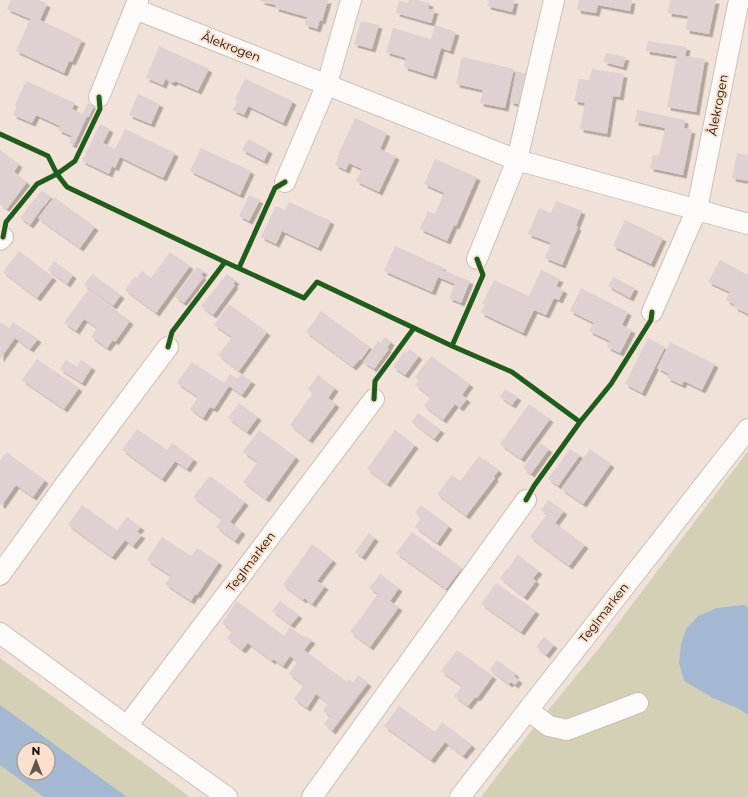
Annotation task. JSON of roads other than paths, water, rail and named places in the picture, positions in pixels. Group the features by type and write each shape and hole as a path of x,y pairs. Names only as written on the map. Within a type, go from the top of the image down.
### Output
{"street":[{"path":"285,182 327,84 351,0"},
{"path":"477,259 517,160 554,0"},
{"name":"Ålekrogen","path":"652,312 697,209 739,0"},
{"name":"Ålekrogen","path":"99,97 137,4 327,84 517,160 748,224"},
{"path":"0,575 64,486 168,347"},
{"name":"Teglmarken","path":"127,726 374,398"},
{"name":"Teglmarken","path":"460,797 748,429"},
{"path":"312,797 526,500"},
{"path":"0,633 227,797"},
{"path":"528,710 549,726 567,730 638,703"}],"water":[{"path":"743,605 748,607 748,715 739,709 713,698 684,681 679,663 681,644 686,629 698,616 717,608"},
{"path":"0,705 50,741 16,741 16,777 0,765"},
{"path":"56,746 127,797 44,797 22,781 56,781"}]}
